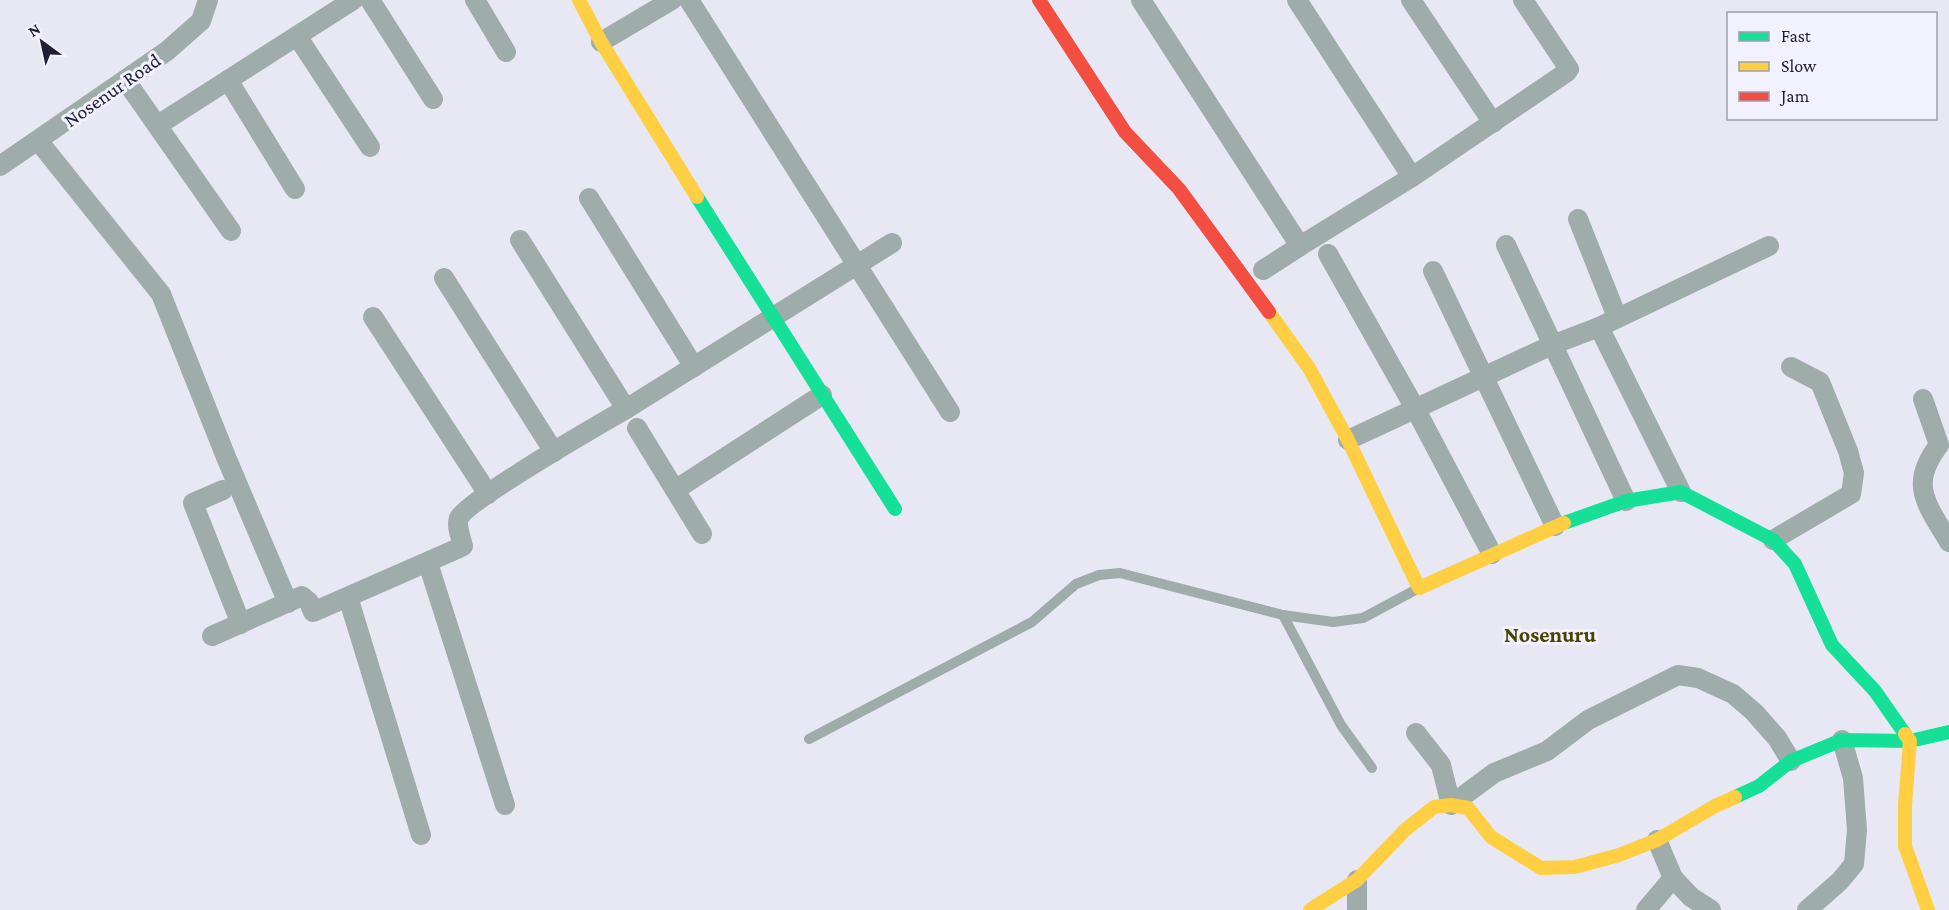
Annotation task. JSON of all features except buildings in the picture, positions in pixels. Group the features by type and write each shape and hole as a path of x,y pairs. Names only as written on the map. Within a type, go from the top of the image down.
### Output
{"street":[{"name":"Nosenur Road","path":"0,166 167,51 201,21 208,0"},
{"path":"158,125 353,0"},
{"path":"370,0 433,99"},
{"path":"475,0 506,52"},
{"path":"579,0 602,42 773,319 895,509"},
{"path":"602,42 672,0"},
{"path":"688,0 950,412"},
{"path":"1039,0 1125,132 1145,156 1179,189 1302,358 1348,440 1419,588 1555,526 1626,501 1682,492"},
{"path":"1141,0 1300,246"},
{"path":"1297,0 1412,177"},
{"path":"1411,0 1493,123"},
{"path":"1263,270 1412,177 1567,72 1569,69 1523,0"},
{"path":"297,36 370,147"},
{"path":"228,80 295,189"},
{"path":"126,81 231,231"},
{"path":"40,140 161,294 226,457 288,603"},
{"path":"589,198 694,367"},
{"path":"1578,219 1617,317"},
{"path":"520,240 626,409"},
{"path":"212,636 302,596 309,602 313,612 463,546 458,522 460,516 488,494 892,243"},
{"path":"1506,245 1626,501"},
{"path":"1348,440 1552,345 1599,327 1769,246"},
{"path":"1328,254 1416,410 1492,554"},
{"path":"1433,271 1555,526"},
{"path":"444,278 554,452"},
{"path":"373,317 488,494"},
{"path":"1599,327 1682,492 1773,540 1795,564 1832,645 1875,691 1910,741 1905,805 1905,846 1928,910"},
{"path":"1773,540 1851,494 1854,473 1848,451 1821,382 1791,367"},
{"path":"675,490 822,395"},
{"path":"1923,399 1944,443 1928,460 1921,484 1930,509 1949,542"},
{"path":"637,428 702,534"},
{"path":"223,490 193,503 241,624"},
{"path":"428,562 506,805"},
{"path":"348,597 421,835"},
{"path":"1451,805 1494,773 1547,751 1588,720 1677,675 1698,678 1733,694 1754,712 1777,738 1791,761"},
{"path":"1310,910 1357,880 1405,830 1434,807 1451,805 1468,808 1491,837 1541,868 1575,867 1619,855 1657,840 1715,806 1759,786 1791,761 1842,740 1910,741 1949,732"},
{"path":"1416,733 1441,765 1451,805"},
{"path":"1807,910 1840,881 1854,864 1857,830 1853,778 1842,740"},
{"path":"1657,840 1673,878 1691,897 1711,910"},
{"path":"1653,907 1673,878"},
{"path":"1357,880 1357,910"}],"lane":[{"path":"808,739 1032,622 1076,584 1099,575 1120,573 1283,615 1333,622 1363,618 1419,588"},
{"path":"1283,615 1341,725 1372,768"}],"traffic: fast":[{"path":"697,197 895,509"},
{"path":"1564,523 1626,501 1681,492 1773,540 1795,564 1832,645 1875,691 1905,734"},
{"path":"1735,797 1759,786 1791,761 1842,740 1910,741 1949,732"}],"traffic: slow":[{"path":"579,0 601,42 697,197"},
{"path":"1269,312 1309,368 1348,440 1419,588 1564,523"},
{"path":"1905,734 1910,741 1905,805 1905,846 1928,910"},
{"path":"1310,910 1357,880 1405,830 1434,807 1451,805 1468,808 1491,837 1541,868 1575,867 1619,855 1657,840 1735,797"}],"traffic: jam":[{"path":"1039,0 1125,132 1179,189 1269,312"}],"district":[{"name":"Nosenuru","path":"1550,634"}]}
